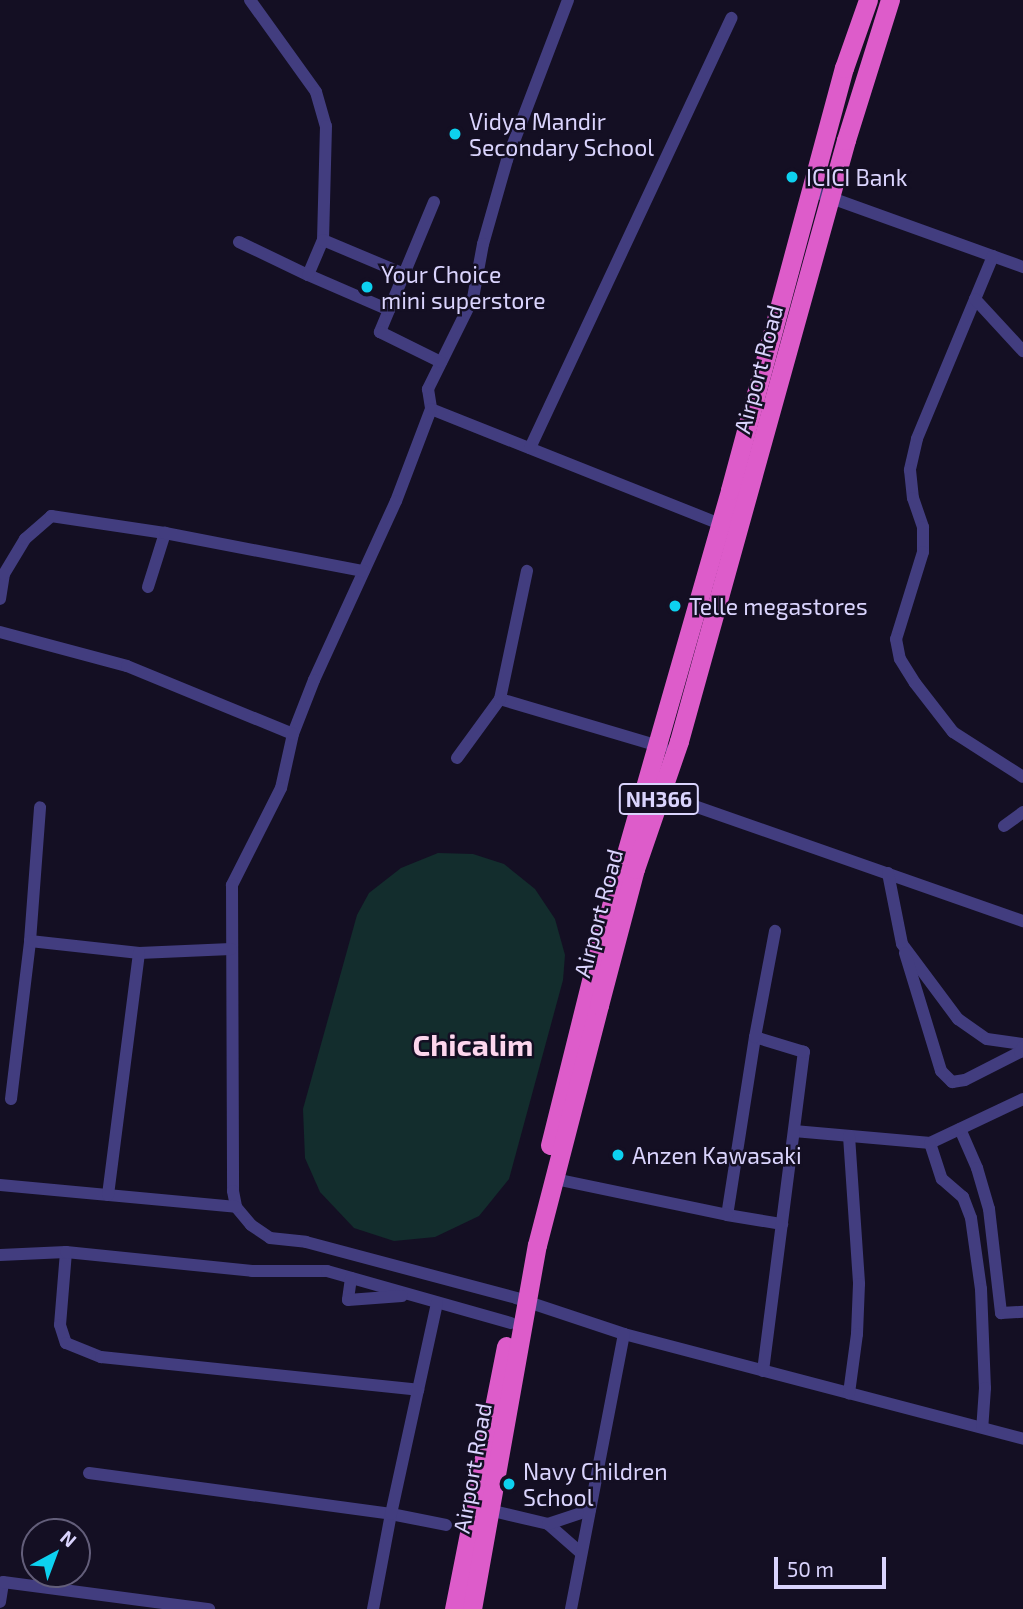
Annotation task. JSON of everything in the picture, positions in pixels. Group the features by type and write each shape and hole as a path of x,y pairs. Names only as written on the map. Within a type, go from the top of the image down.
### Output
{"highway":[{"name":"Airport Road","path":"454,1609 511,1323 521,1300 555,1179 635,869 660,794 666,749 720,524 810,190 844,68 868,0"},
{"name":"Airport Road","path":"472,1609 521,1300 600,944 756,472 829,197 869,57 890,0"}],"street":[{"path":"250,0 316,92 326,125 323,240 308,275"},
{"path":"568,0 507,160 483,244 473,298 428,389 431,409 396,501 314,680 293,734 281,788 232,884 233,1191 236,1207 251,1225 270,1238 306,1242 521,1300 624,1334 1023,1439"},
{"path":"530,448 580,346 731,18"},
{"path":"810,190 1023,267"},
{"path":"434,202 380,332 441,362"},
{"path":"323,240 404,274"},
{"path":"239,242 389,310"},
{"path":"993,256 917,439 910,470 913,498 923,527 923,552 896,639 905,667 953,732 1023,777"},
{"path":"975,299 1023,351"},
{"path":"431,409 720,524"},
{"path":"0,599 2,573 25,539 51,516 363,571"},
{"path":"148,587 165,534"},
{"path":"457,758 500,699 527,571"},
{"path":"0,632 127,666 293,734"},
{"path":"500,699 666,749"},
{"path":"660,794 1023,921"},
{"path":"11,1099 30,941 40,807"},
{"path":"1004,826 1023,811"},
{"path":"888,873 902,944 941,1071 952,1082 965,1080 1020,1052 1023,1046 987,1039 973,1032 958,1019 902,944"},
{"path":"727,1214 775,932"},
{"path":"30,941 139,953 231,948"},
{"path":"108,1195 139,953"},
{"path":"755,1037 804,1052 763,1371"},
{"path":"794,1131 930,1143 1023,1099"},
{"path":"960,1129 977,1168 989,1209 1002,1313 1023,1312"},
{"path":"849,1136 859,1284 849,1393"},
{"path":"930,1143 942,1179 963,1197 971,1218 981,1289 985,1388 982,1427"},
{"path":"555,1179 782,1224"},
{"path":"0,1185 236,1207"},
{"path":"0,1255 66,1252 252,1271 327,1270 511,1323"},
{"path":"66,1252 60,1325 66,1343 101,1357 418,1390"},
{"path":"351,1278 348,1300 410,1295"},
{"path":"373,1609 391,1514 438,1303"},
{"path":"571,1609 624,1334"},
{"path":"89,1473 391,1514 446,1525"},
{"path":"489,1510 548,1524 581,1553"},
{"path":"548,1524 590,1510"},
{"path":"0,1602 2,1582 209,1609"}],"green space":[{"path":"438,853 473,854 504,864 535,889 555,919 565,955 563,980 509,1179 479,1216 435,1237 394,1241 354,1228 320,1192 305,1158 303,1109 357,915 369,893 401,868"}],"place":[{"name":"Vidya Mandir Secondary School","path":"455,134"},
{"name":"ICICI Bank","path":"792,177"},
{"name":"Your Choice mini superstore","path":"367,287"},
{"name":"Telle megastores","path":"675,606"},
{"name":"Anzen Kawasaki","path":"618,1155"},
{"name":"Navy Children School","path":"509,1484"}],"district":[{"name":"Chicalim","path":"473,1044"}]}
